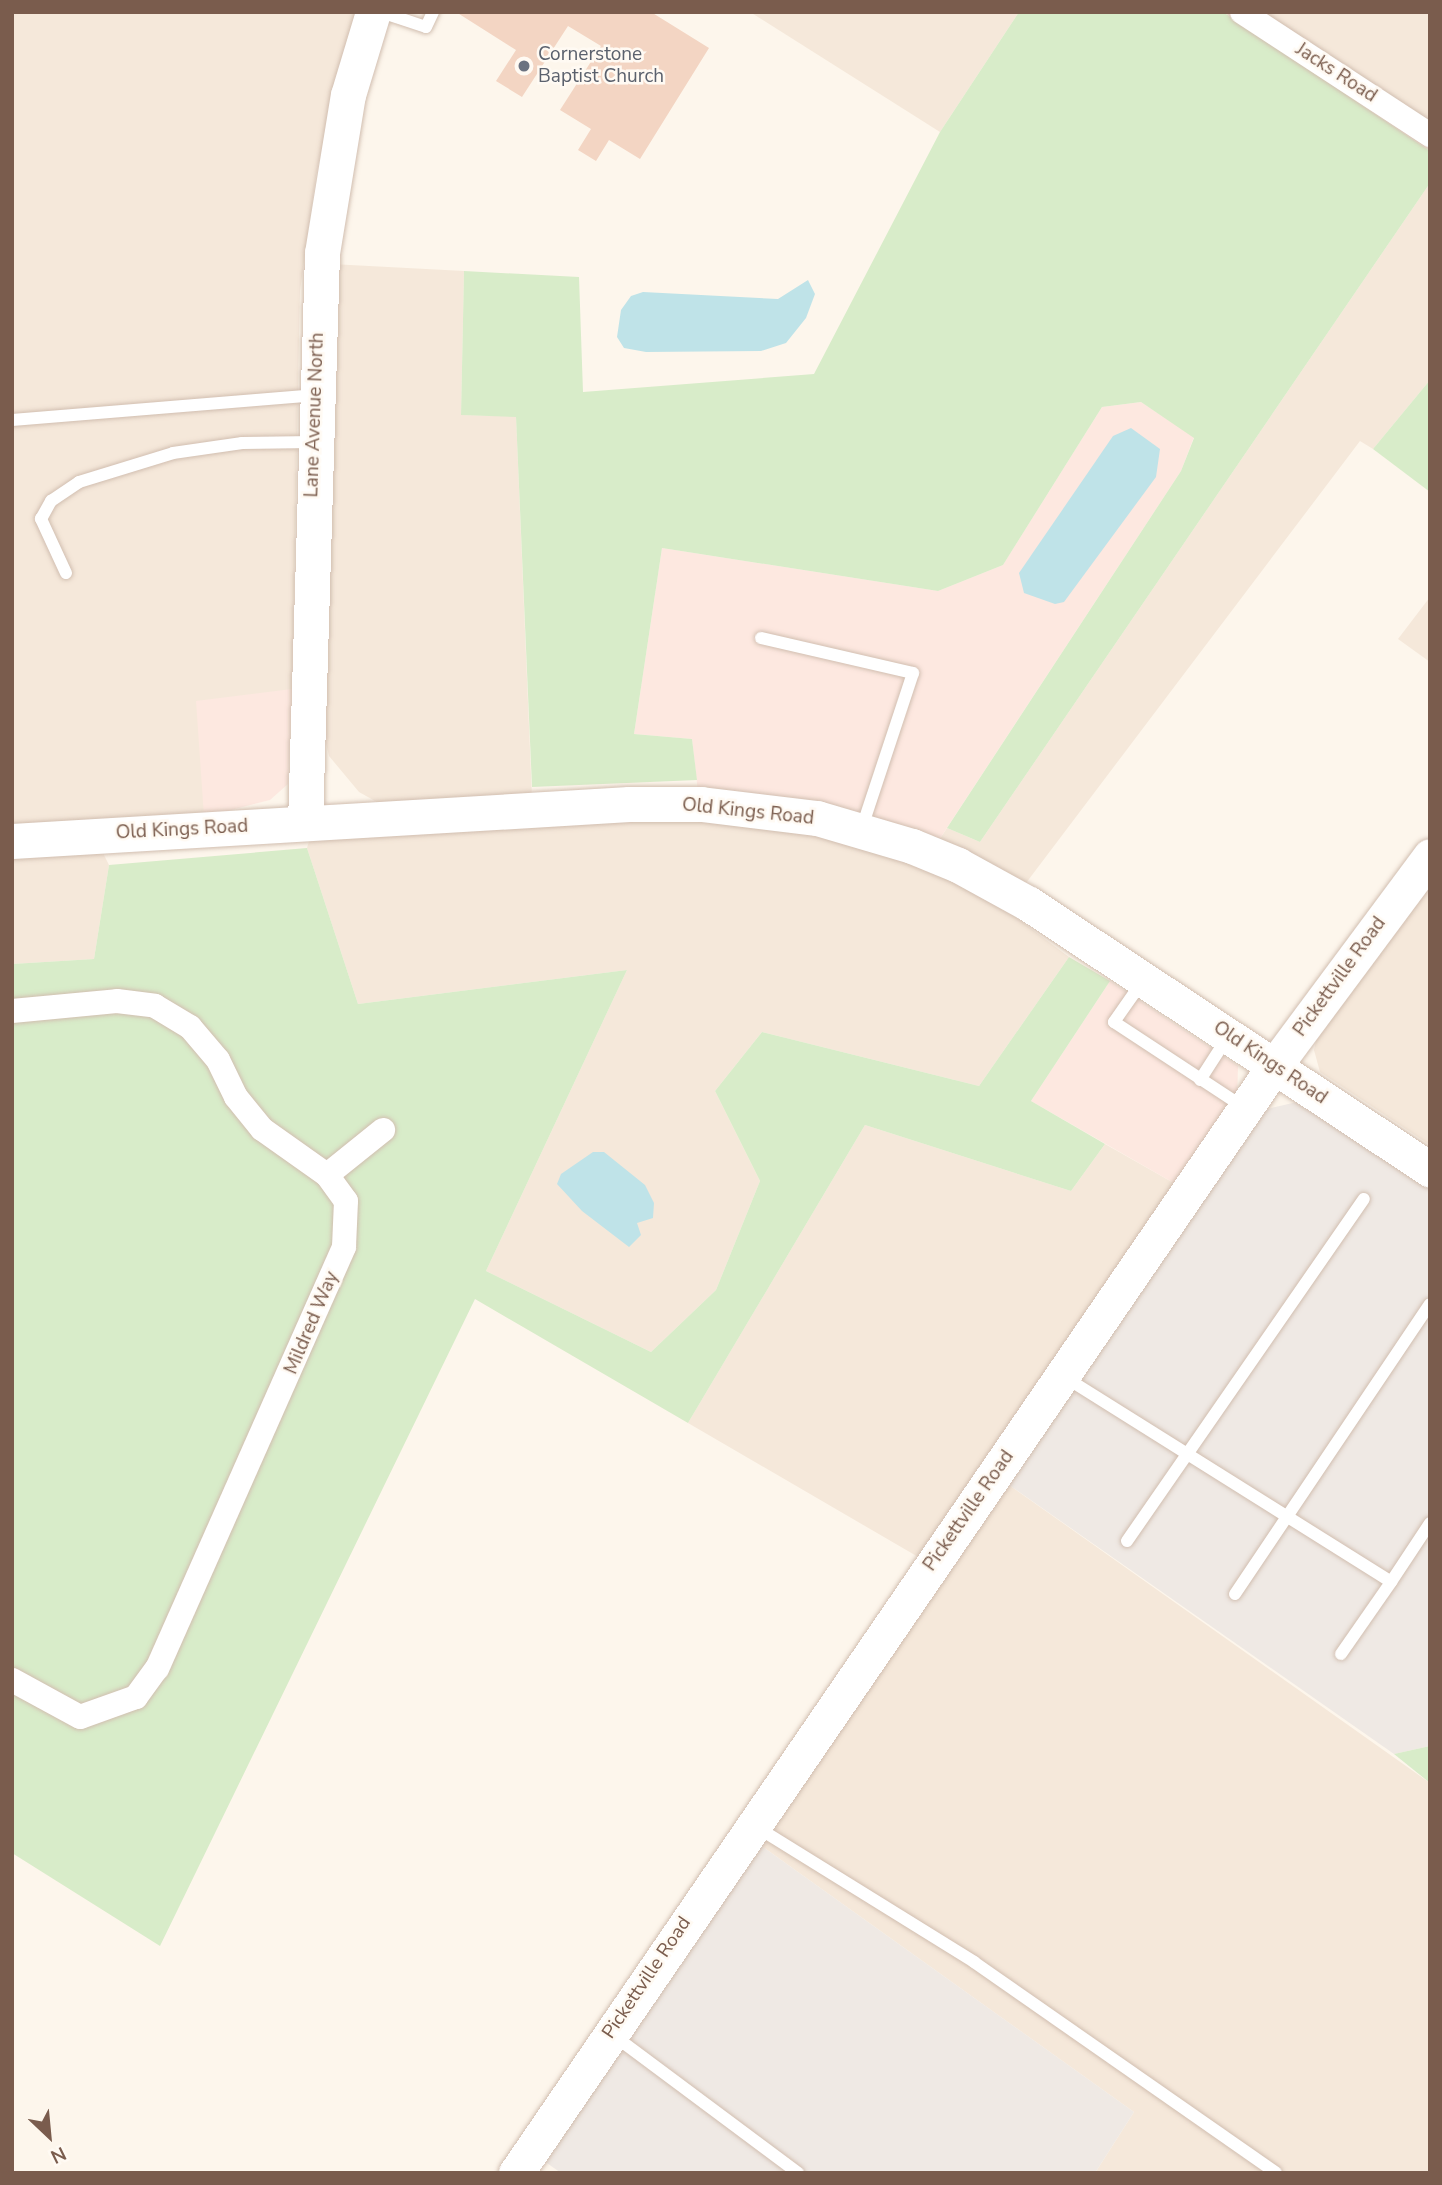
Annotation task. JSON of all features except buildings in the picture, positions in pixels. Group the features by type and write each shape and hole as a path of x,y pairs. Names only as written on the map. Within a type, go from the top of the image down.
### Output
{"main road":[{"name":"Lane Avenue North","path":"305,823 314,394 322,253 332,173 348,95 373,12"},
{"name":"Old Kings Road","path":"12,841 305,823 701,804 782,812 860,830 958,865 1144,978 1430,1169"},
{"name":"Pickettville Road","path":"516,2173 752,1824 1247,1110 1275,1065 1430,856"}],"street":[{"name":"Jacks Road","path":"1242,12 1430,135"},
{"name":"Mildred Way","path":"12,1011 117,1000 155,1006 190,1027 218,1060 236,1097 262,1129 327,1175 346,1201 344,1247 157,1668 136,1697 80,1717 12,1680"},
{"path":"327,1175 383,1130"}],"lane":[{"path":"382,12 426,27 433,12"},
{"path":"12,420 314,394"},
{"path":"66,573 41,519 51,501 79,482 173,453 242,443 313,442"},
{"path":"761,638 913,673 860,830"},
{"path":"1144,978 1114,1022 1247,1110"},
{"path":"1200,1080 1229,1035"},
{"path":"1126,1541 1364,1199"},
{"path":"1235,1594 1430,1304"},
{"path":"1063,1376 1391,1582"},
{"path":"1341,1654 1430,1523"},
{"path":"752,1824 974,1962 1276,2173"},
{"path":"610,2033 798,2173"}],"shaded area":[{"path":"12,12 359,12 334,93 316,175 300,291 292,689 204,817 12,828"},
{"path":"750,12 1019,12 940,132"},
{"path":"1223,12 1430,12 1430,151"},
{"path":"1430,183 1430,380 1373,449 1360,441 1020,891 937,843 947,828 980,842"},
{"path":"331,264 464,271 461,415 516,416 532,798 384,806 359,792 329,756 323,730"},
{"path":"1141,402 1194,437 1181,471 937,843 698,792 692,739 634,734 662,548 938,591 1003,565 1102,407"},
{"path":"1430,597 1430,662 1398,639"},
{"path":"292,689 288,784 270,800 204,817 196,701"},
{"path":"633,814 810,829 967,881 1069,957 979,1086 762,1032 715,1091 760,1181 716,1290 651,1352 486,1271 627,970 358,1004 307,848 311,834"},
{"path":"100,847 109,865 94,959 12,964 12,852"},
{"path":"1430,877 1430,1145 1320,1072 1314,1050 1319,1028"},
{"path":"1110,981 1238,1066 1237,1101 1179,1186 1031,1101"},
{"path":"1297,1102 1430,1183 1430,1746 1394,1754 1002,1480 1263,1110"},
{"path":"865,1125 1071,1191 1105,1144 1179,1186 920,1558 688,1423"},
{"path":"1002,1480 1430,1783 1430,2173 1095,2173 1134,2112 756,1842"},
{"path":"756,1842 1134,2112 1095,2173 561,2173 537,2156"}],"green space":[{"path":"1019,12 1223,12 1430,151 1430,183 980,842 947,828 1181,471 1194,438 1141,402 1102,407 1003,565 938,591 662,548 634,734 692,739 697,780 532,787 516,417 461,415 464,271 579,277 583,392 814,374 940,132"},
{"path":"1430,380 1430,492 1373,449"},
{"path":"307,848 358,1004 627,970 486,1271 651,1352 716,1290 760,1181 715,1091 762,1032 979,1086 1069,957 1110,981 1031,1101 1105,1144 1071,1191 865,1125 688,1423 475,1299 160,1946 12,1853 12,964 94,959 109,865"},
{"path":"1430,1746 1430,1783 1394,1754"}],"water":[{"path":"808,280 815,294 806,318 786,343 761,351 646,352 624,348 617,337 621,310 631,296 643,292 778,299"},
{"path":"1131,428 1160,449 1156,477 1064,602 1055,604 1024,593 1019,573 1113,436"},
{"path":"593,1152 604,1152 645,1185 654,1203 653,1218 637,1223 641,1235 629,1247 582,1211 557,1184 561,1174"}],"place":[{"name":"Cornerstone Baptist Church","path":"524,66"}]}
